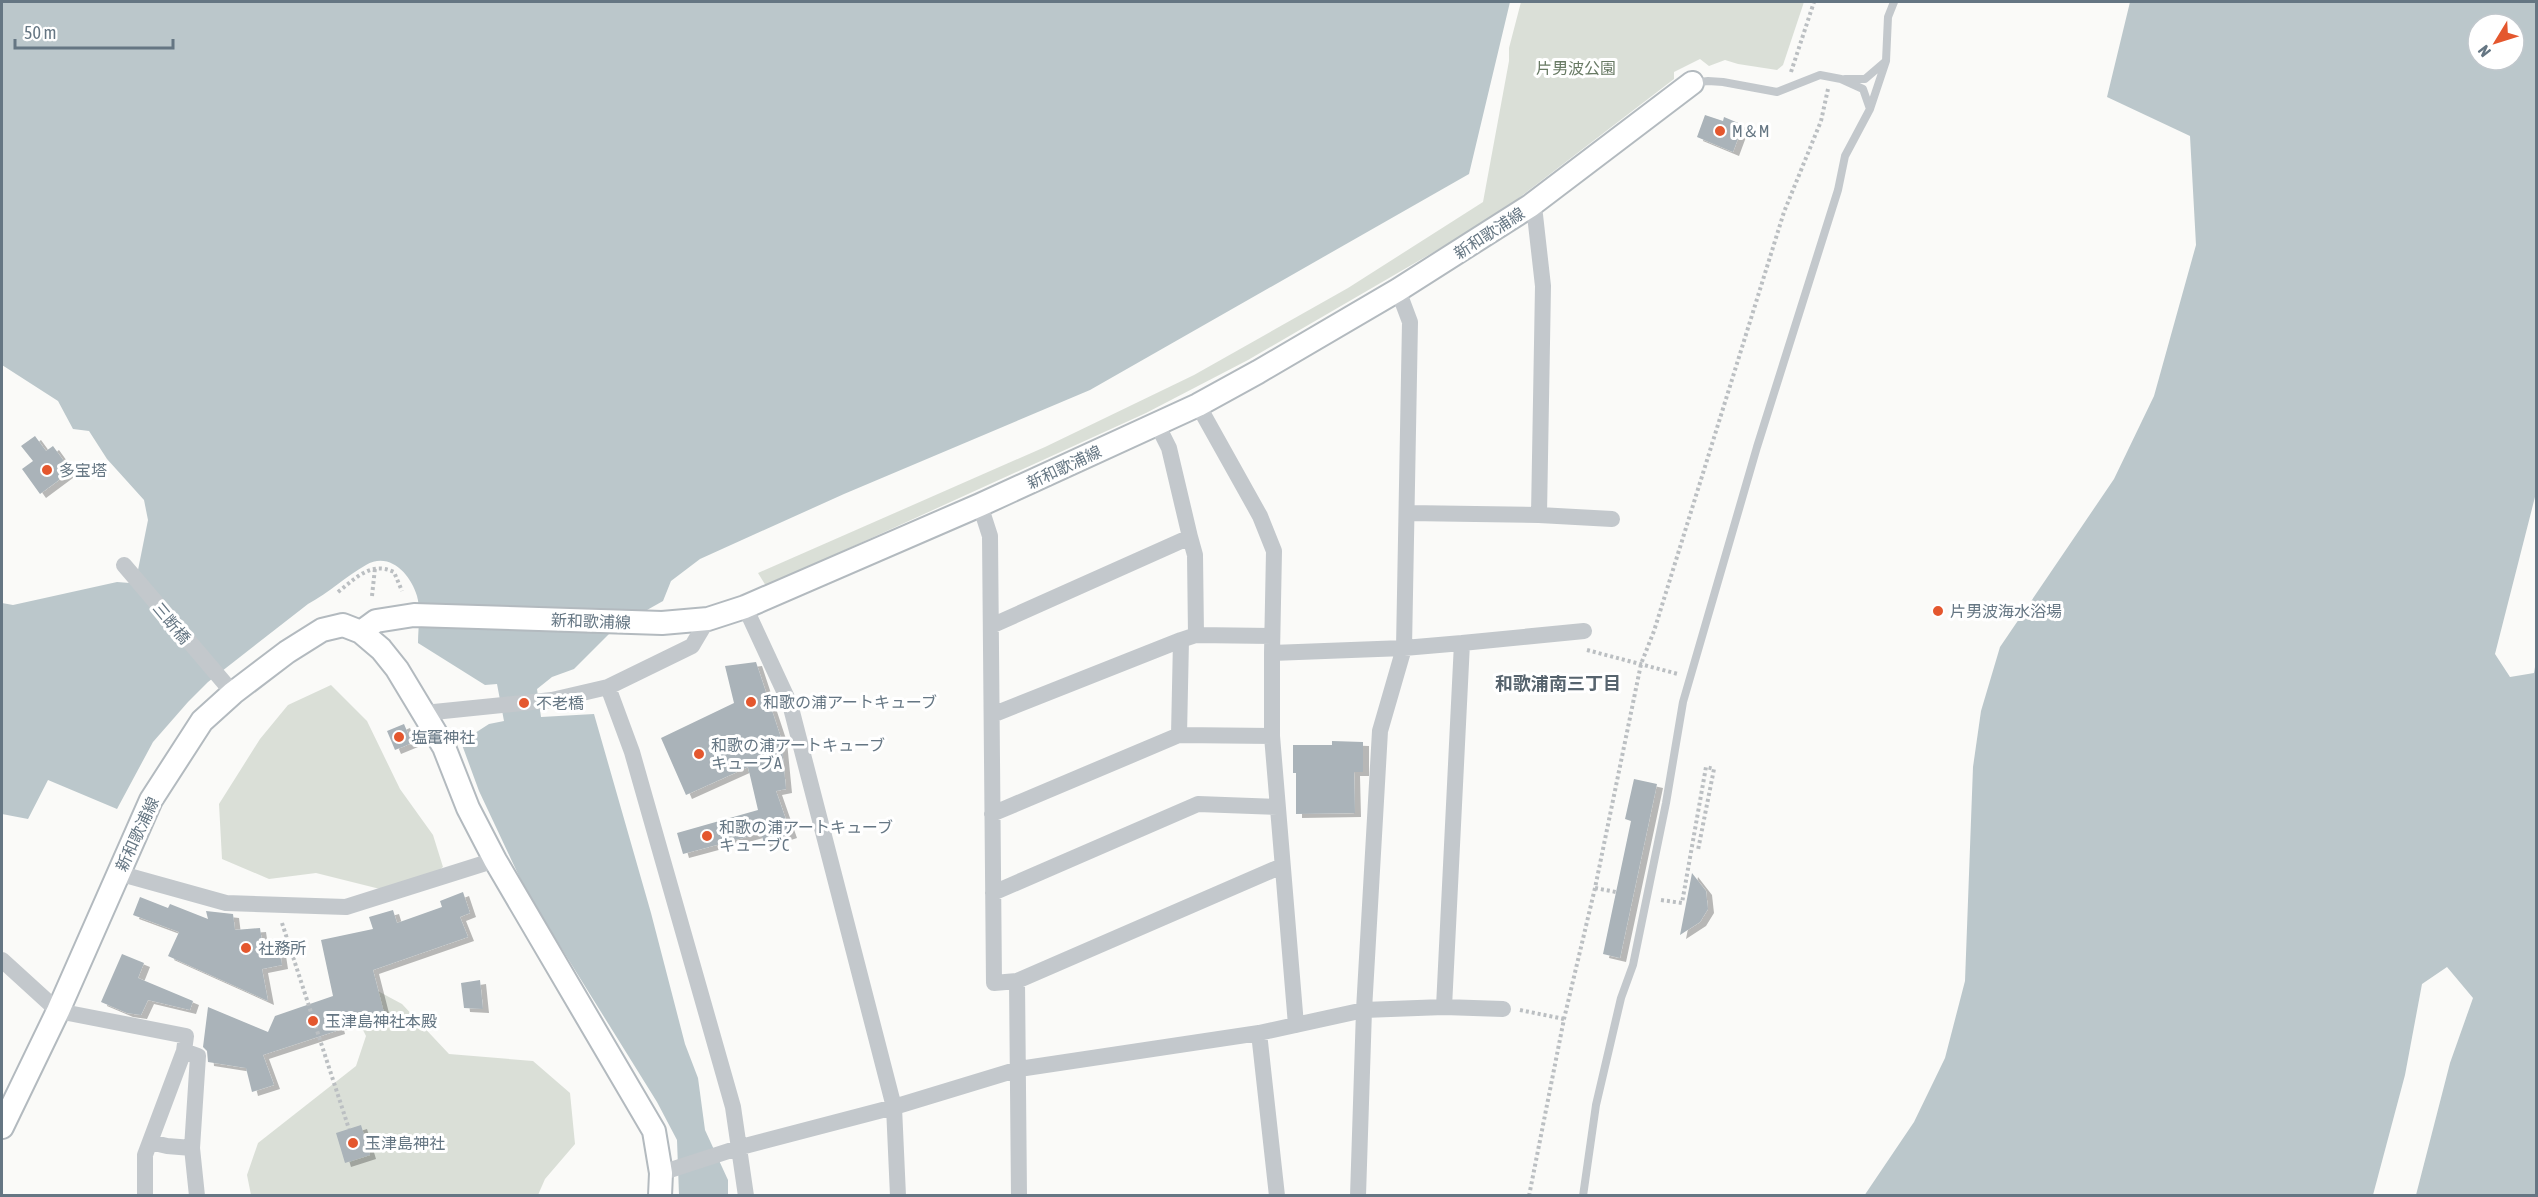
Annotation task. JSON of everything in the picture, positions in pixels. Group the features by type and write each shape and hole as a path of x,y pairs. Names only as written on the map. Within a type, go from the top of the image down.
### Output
{"main road":[{"name":"新和歌浦線","path":"2,1127 58,1011 151,800 227,687 322,630 343,626 361,632 376,621 414,615 662,623 708,619 746,607 980,505 1198,405 1398,290 1530,206 1692,83"},
{"path":"361,632 381,649 397,669 444,747 468,808 495,860 654,1131 668,1171 660,1196"}],"street":[{"path":"1530,206 1535,215 1543,286 1539,515"},
{"path":"1358,1196 1364,1010 1380,731 1404,648 1410,322 1398,290"},
{"path":"1198,405 1260,516 1274,550 1272,736 1296,1025"},
{"path":"1157,424 1168,448 1194,555 1179,735"},
{"path":"980,505 990,536 994,983 1017,981 1282,866"},
{"path":"1408,513 1539,515 1612,519"},
{"path":"991,626 1190,537"},
{"name":"三断橋","path":"124,565 227,687"},
{"path":"746,607 790,704 894,1107 898,1196"},
{"path":"424,713 552,700 608,687 692,646 708,619"},
{"path":"992,716 1188,637 1272,645 1404,648 1584,631"},
{"path":"1444,1007 1462,643"},
{"path":"608,687 639,775 733,1107 734,1149 746,1196"},
{"path":"992,814 1179,735 1272,736"},
{"path":"993,893 1198,804 1277,807"},
{"path":"118,873 226,903 346,907 495,860"},
{"path":"2,960 58,1011 186,1036 184,1051 145,1155 146,1196"},
{"path":"1017,981 1018,1196"},
{"path":"668,1171 734,1149 894,1107 1019,1069 1259,1033 1364,1010 1444,1007 1503,1009"},
{"path":"1259,1033 1277,1196"},
{"path":"184,1051 198,1056 192,1148 196,1196"},
{"path":"150,1142 192,1148"}],"lane":[{"path":"1583,1196 1596,1106 1621,998 1633,965 1666,803 1683,702 1757,447 1838,189 1845,156 1870,109 1886,61 1888,17 1894,2"},
{"path":"1841,79 1865,79 1886,61"},
{"path":"1692,83 1723,82 1777,92 1820,75 1832,76 1863,89 1870,109"}],"path":[{"path":"1786,88 1814,2"},
{"path":"1529,1196 1564,1019 1595,888 1641,664 1682,542 1784,212 1821,121 1832,76"},
{"path":"338,592 360,575 382,567 394,572 402,591"},
{"path":"372,596 375,568"},
{"path":"1587,651 1671,673"},
{"path":"1653,898 1682,903 1706,767 1714,769 1698,850"},
{"path":"1595,888 1616,892"},
{"path":"277,905 349,1129"},
{"path":"280,954 292,953"},
{"path":"1524,1011 1564,1019"}],"green space":[{"name":"片男波公園","path":"1521,2 1804,2 1783,65 1777,70 1725,60 1709,66 1700,59 1674,72 1674,79 1494,217 1248,360 1146,413 766,586 758,573 1045,447 1194,375 1348,288 1483,202 1509,61 1509,48"},
{"path":"331,685 367,721 400,789 433,835 443,867 420,886 380,889 316,873 269,879 222,859 219,804 260,739 288,705"},
{"path":"361,982 402,1004 449,1054 533,1061 570,1093 575,1144 545,1179 538,1195 251,1195 247,1175 258,1143 356,1066 366,1036 351,1006"}],"shaded area":[{"path":"2,2 1510,2 1469,174 1090,390 844,494 700,559 671,581 663,601 615,628 574,669 552,677 537,689 541,717 594,714 651,913 685,1044 698,1078 705,1130 728,1180 728,1195 679,1195 677,1140 657,1102 527,893 479,791 461,742 489,724 504,721 497,684 485,685 418,643 417,596 405,573 391,563 375,561 359,569 308,604 208,682 153,742 117,809 48,780 28,819 2,814 2,603 13,605 117,582 130,583 138,570 148,520 144,500 107,459 89,431 73,429 58,401 2,365"},
{"path":"2130,2 2536,2 2536,1195 1864,1196 1914,1122 1945,1058 1965,981 1973,767 1981,711 2000,647 2114,479 2154,396 2196,245 2190,136 2107,97"}],"pier":[{"path":"2536,493 2536,661 2534,673 2510,677 2495,654"},
{"path":"2447,967 2473,998 2450,1063 2416,1195 2373,1195 2405,1075 2422,984"}],"building":[{"name":"M＆M","path":"1705,115 1723,121 1724,117 1743,125 1733,152 1697,137"},
{"name":"多宝塔","path":"35,436 46,451 53,446 71,471 40,494 22,469 33,461 21,446"},
{"path":"756,662 781,738 786,789 776,791 791,834 764,843 761,833 683,854 677,833 758,810 748,767 686,795 661,738 734,703 725,666"},
{"name":"塩竃神社","path":"404,724 412,743 395,750 387,731"},
{"path":"1332,741 1363,742 1363,772 1354,772 1355,813 1296,814 1293,745 1332,745"},
{"path":"1634,779 1657,784 1620,958 1603,954 1631,821 1625,819"},
{"path":"1692,873 1706,891 1708,909 1700,922 1680,935"},
{"path":"463,892 470,913 460,917 468,937 373,970 384,1013 338,1026 339,1030 263,1055 274,1085 252,1092 246,1068 208,1062 207,1051 203,1047 208,1007 268,1032 275,1016 333,996 321,940 373,929 369,917 393,910 397,923 442,907 440,901"},
{"path":"140,897 168,908 170,904 208,919 206,911 233,914 235,930 260,928 262,942 278,939 282,965 262,969 268,1001 168,956 179,932 133,915"},
{"path":"122,954 144,963 138,978 193,1001 190,1010 148,1000 141,1015 127,1013 101,1002"},
{"path":"480,980 483,1009 464,1008 461,983"},
{"path":"361,1125 370,1155 345,1163 336,1133"}],"place":[{"name":"M＆M","path":"1720,131"},
{"name":"多宝塔","path":"47,470"},
{"name":"片男波海水浴場","path":"1938,611"},
{"name":"和歌の浦アートキューブ","path":"751,702"},
{"name":"不老橋","path":"524,703"},
{"name":"塩竃神社","path":"399,737"},
{"name":"和歌の浦アートキューブ キューブA","path":"699,754"},
{"name":"和歌の浦アートキューブ キューブC","path":"707,836"},
{"name":"社務所","path":"246,948"},
{"name":"玉津島神社本殿","path":"313,1021"},
{"name":"玉津島神社","path":"353,1143"}],"district":[{"name":"和歌浦南三丁目","path":"1558,683"}]}
